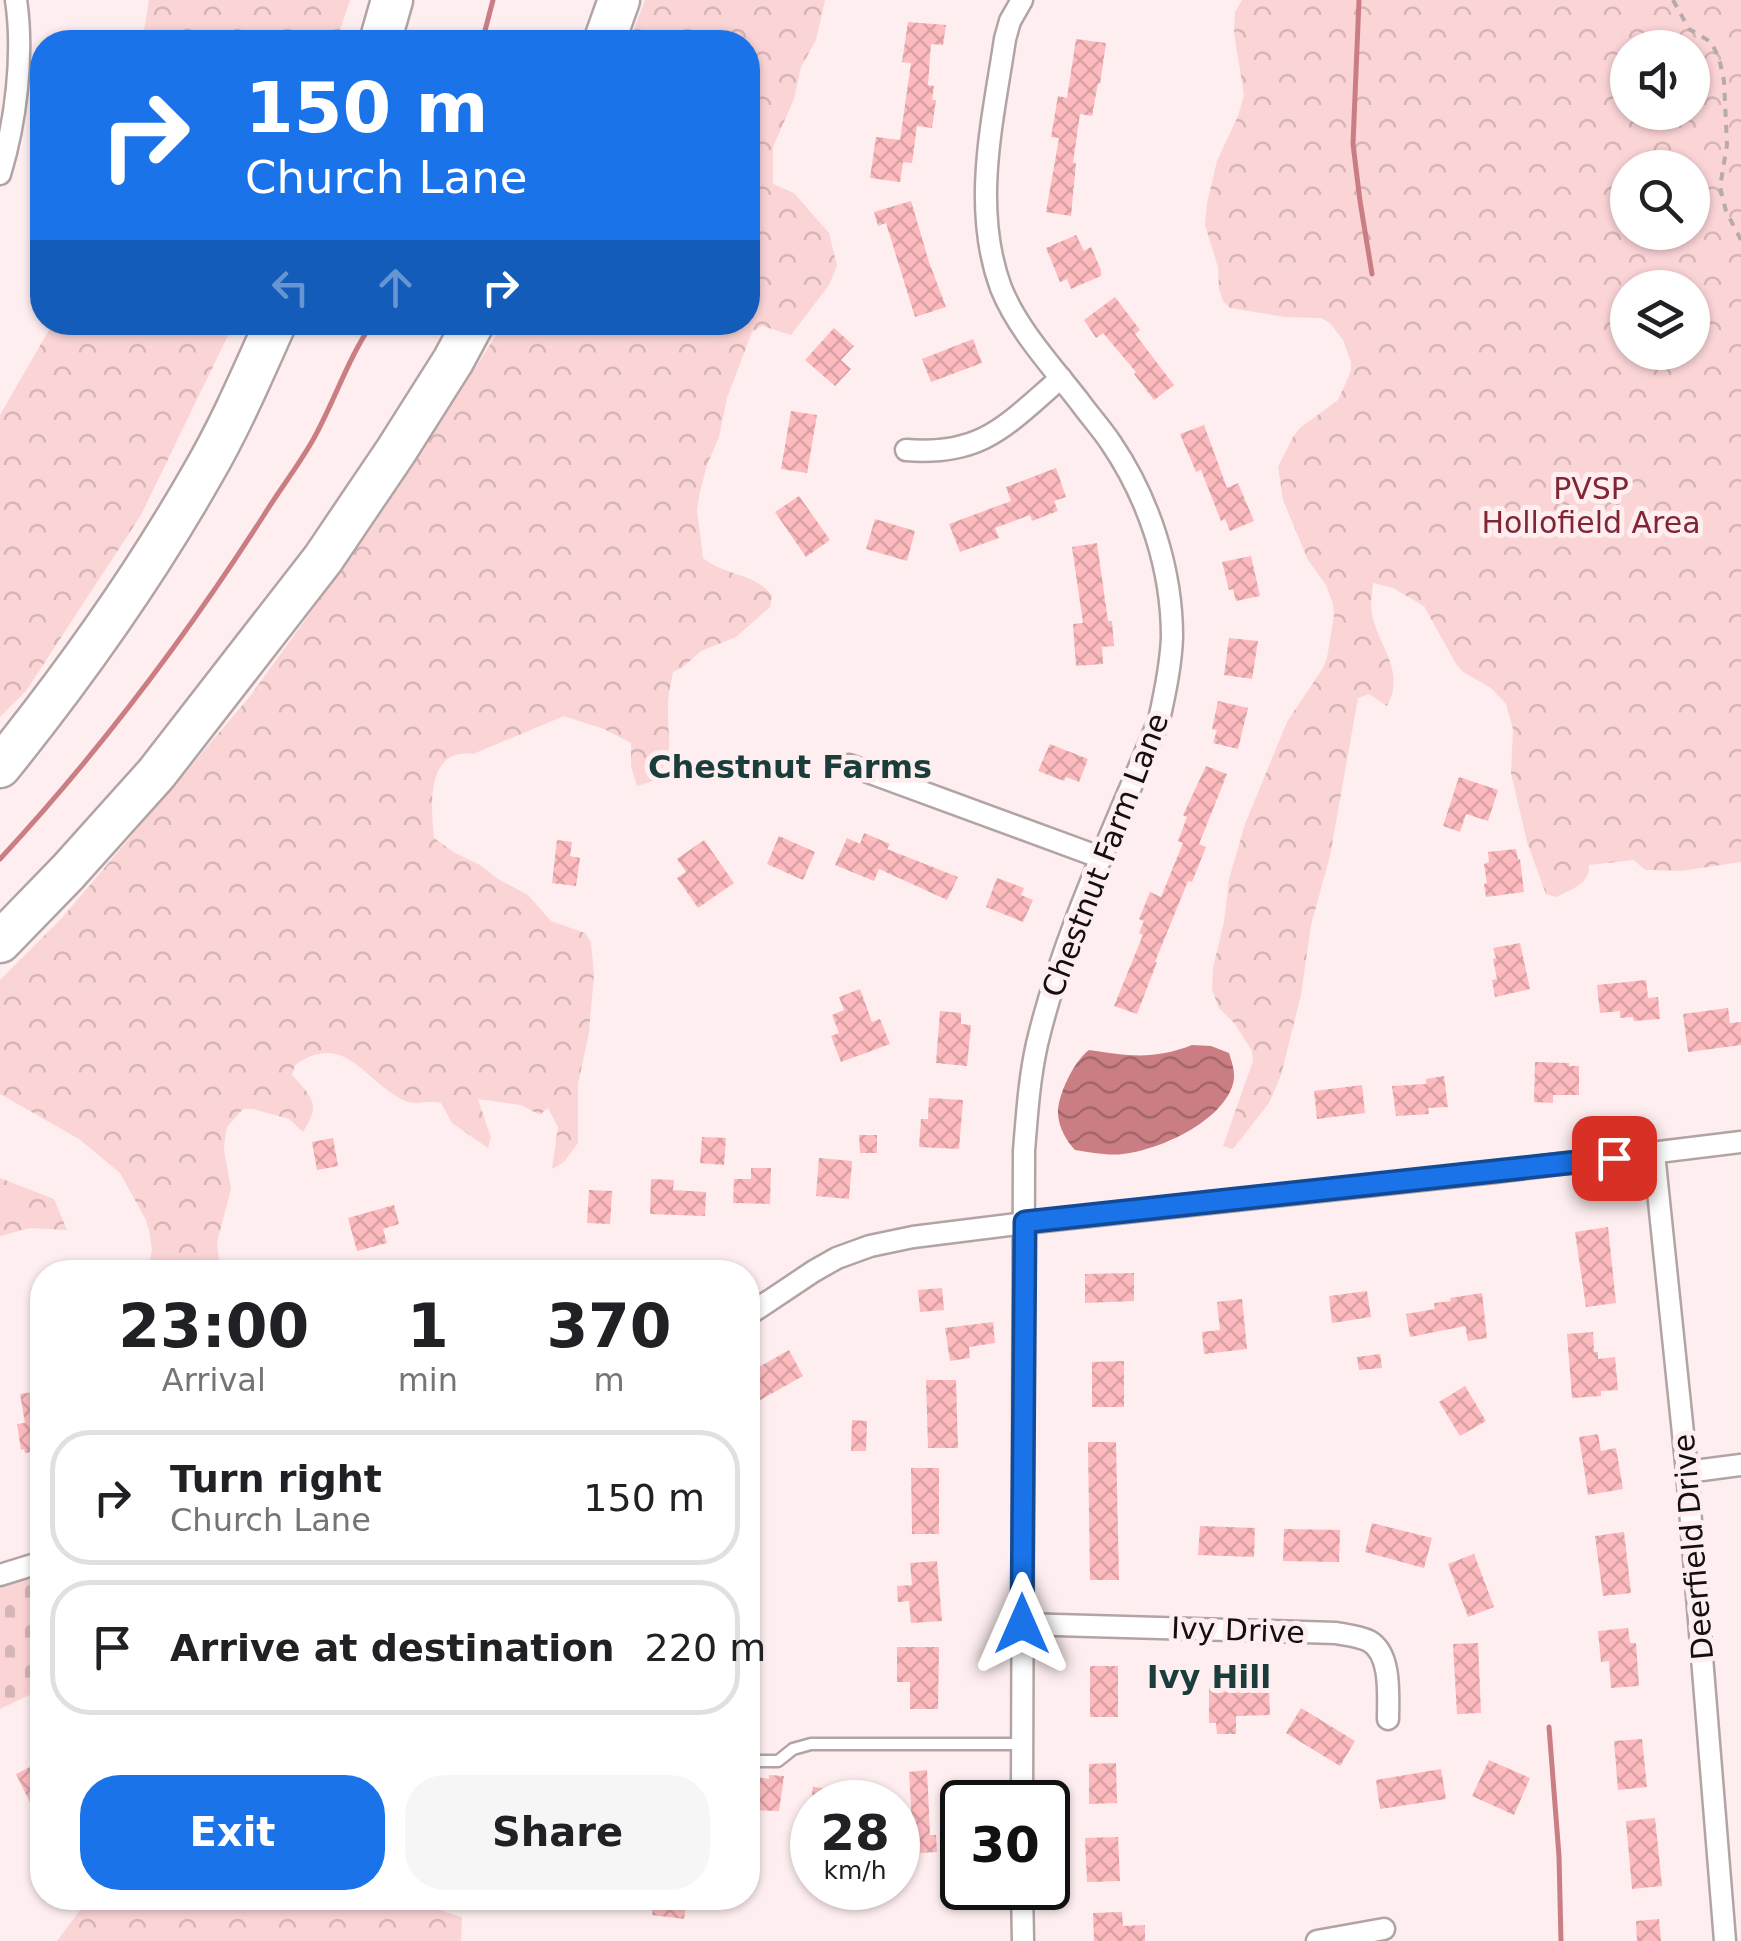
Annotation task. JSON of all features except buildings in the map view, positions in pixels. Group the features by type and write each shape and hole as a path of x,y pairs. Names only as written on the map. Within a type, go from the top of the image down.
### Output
{"highway":[{"path":"383,30 392,0"},
{"path":"608,30 619,0"},
{"path":"0,767 66,686 144,572 205,471 270,335"},
{"path":"0,942 156,774 301,588 396,451 467,335"}],"street":[{"path":"0,174 8,149 16,86 20,30 16,0"},
{"name":"Chestnut Farm Lane","path":"1022,0 1010,21 1002,57 986,165 987,227 1001,286 1015,316 1112,443 1149,514 1169,592 1172,638 1159,720 1065,951 1036,1048 1028,1098 1024,1151 1022,1780"},
{"path":"906,450 936,452 984,440 1061,378"},
{"path":"850,765 1102,858"},
{"path":"760,1307 837,1258 870,1246 913,1238 1741,1142"},
{"name":"Deerfield Drive","path":"1654,1153 1688,1472 1726,1941"},
{"path":"1688,1472 1741,1465"},
{"path":"0,1574 30,1565"},
{"name":"Ivy Drive","path":"1022,1624 1336,1633 1358,1637 1372,1642 1386,1669 1388,1718"},
{"path":"1022,1910 1022,1941"},
{"path":"1317,1941 1384,1929"}],"lane":[{"path":"760,1761 778,1762 793,1749 811,1744 1022,1744"}],"path":[{"path":"1673,0 1689,29 1711,42 1719,58 1727,145 1720,186 1726,211 1741,240"}],"green space":[{"path":"149,0 350,0 340,30 144,30"},
{"path":"645,0 825,0 816,40 801,67 794,99 773,147 773,184 794,193 829,233 837,266 829,285 791,335 760,327 760,30 634,30"},
{"name":"PVSP Hollofield Area","path":"1242,0 1741,0 1741,862 1681,871 1645,870 1634,860 1589,865 1587,877 1579,885 1556,897 1546,894 1527,842 1511,773 1513,729 1506,704 1491,688 1456,664 1424,606 1393,588 1373,583 1372,615 1392,670 1392,693 1387,706 1369,694 1358,698 1330,856 1311,925 1301,995 1281,1075 1269,1103 1233,1149 1223,1146 1253,1061 1252,1051 1219,1008 1212,990 1229,879 1245,824 1287,722 1327,658 1334,615 1326,585 1308,560 1283,500 1278,467 1300,428 1338,400 1351,371 1343,340 1321,318 1230,308 1223,301 1205,225 1217,161 1244,95 1234,33 1235,12"},
{"path":"46,335 228,335 141,515 26,691 0,717 0,415"},
{"path":"496,335 751,335 727,398 697,510 703,558 758,583 772,596 770,607 736,637 701,651 673,672 668,702 668,751 656,780 637,786 631,766 631,743 564,716 473,754 446,760 434,782 434,838 528,895 551,921 585,933 591,942 594,975 589,1032 578,1084 578,1143 564,1162 552,1169 558,1127 548,1108 540,1115 521,1105 478,1099 491,1138 488,1148 452,1123 441,1103 408,1102 341,1056 312,1056 295,1065 292,1075 312,1102 312,1115 303,1132 289,1119 253,1109 243,1109 227,1127 224,1150 231,1189 217,1242 219,1260 150,1260 146,1220 120,1173 79,1139 0,1094 0,980 61,919 251,695 375,523"},
{"path":"0,1178 54,1199 67,1230 30,1228 0,1236"},
{"path":"30,1578 30,1695 0,1709 0,1587"},
{"path":"80,1910 439,1910 462,1917 461,1941 57,1941"}],"water":[{"path":"1192,1045 1211,1046 1229,1053 1234,1072 1227,1098 1203,1122 1171,1140 1138,1151 1111,1154 1075,1150 1061,1129 1058,1107 1072,1070 1083,1055 1089,1050 1165,1053"}],"waterway":[{"path":"485,30 493,0"},
{"path":"1359,0 1353,144 1372,274"},
{"path":"0,859 140,693 204,605 308,448 365,335"},
{"path":"1549,1727 1561,1941"}],"district":[{"name":"Chestnut Farms","path":"790,767"},
{"name":"Ivy Hill","path":"1209,1677"}],"route":[{"path":"1022,1624 1025,1222 1614,1158"}]}
